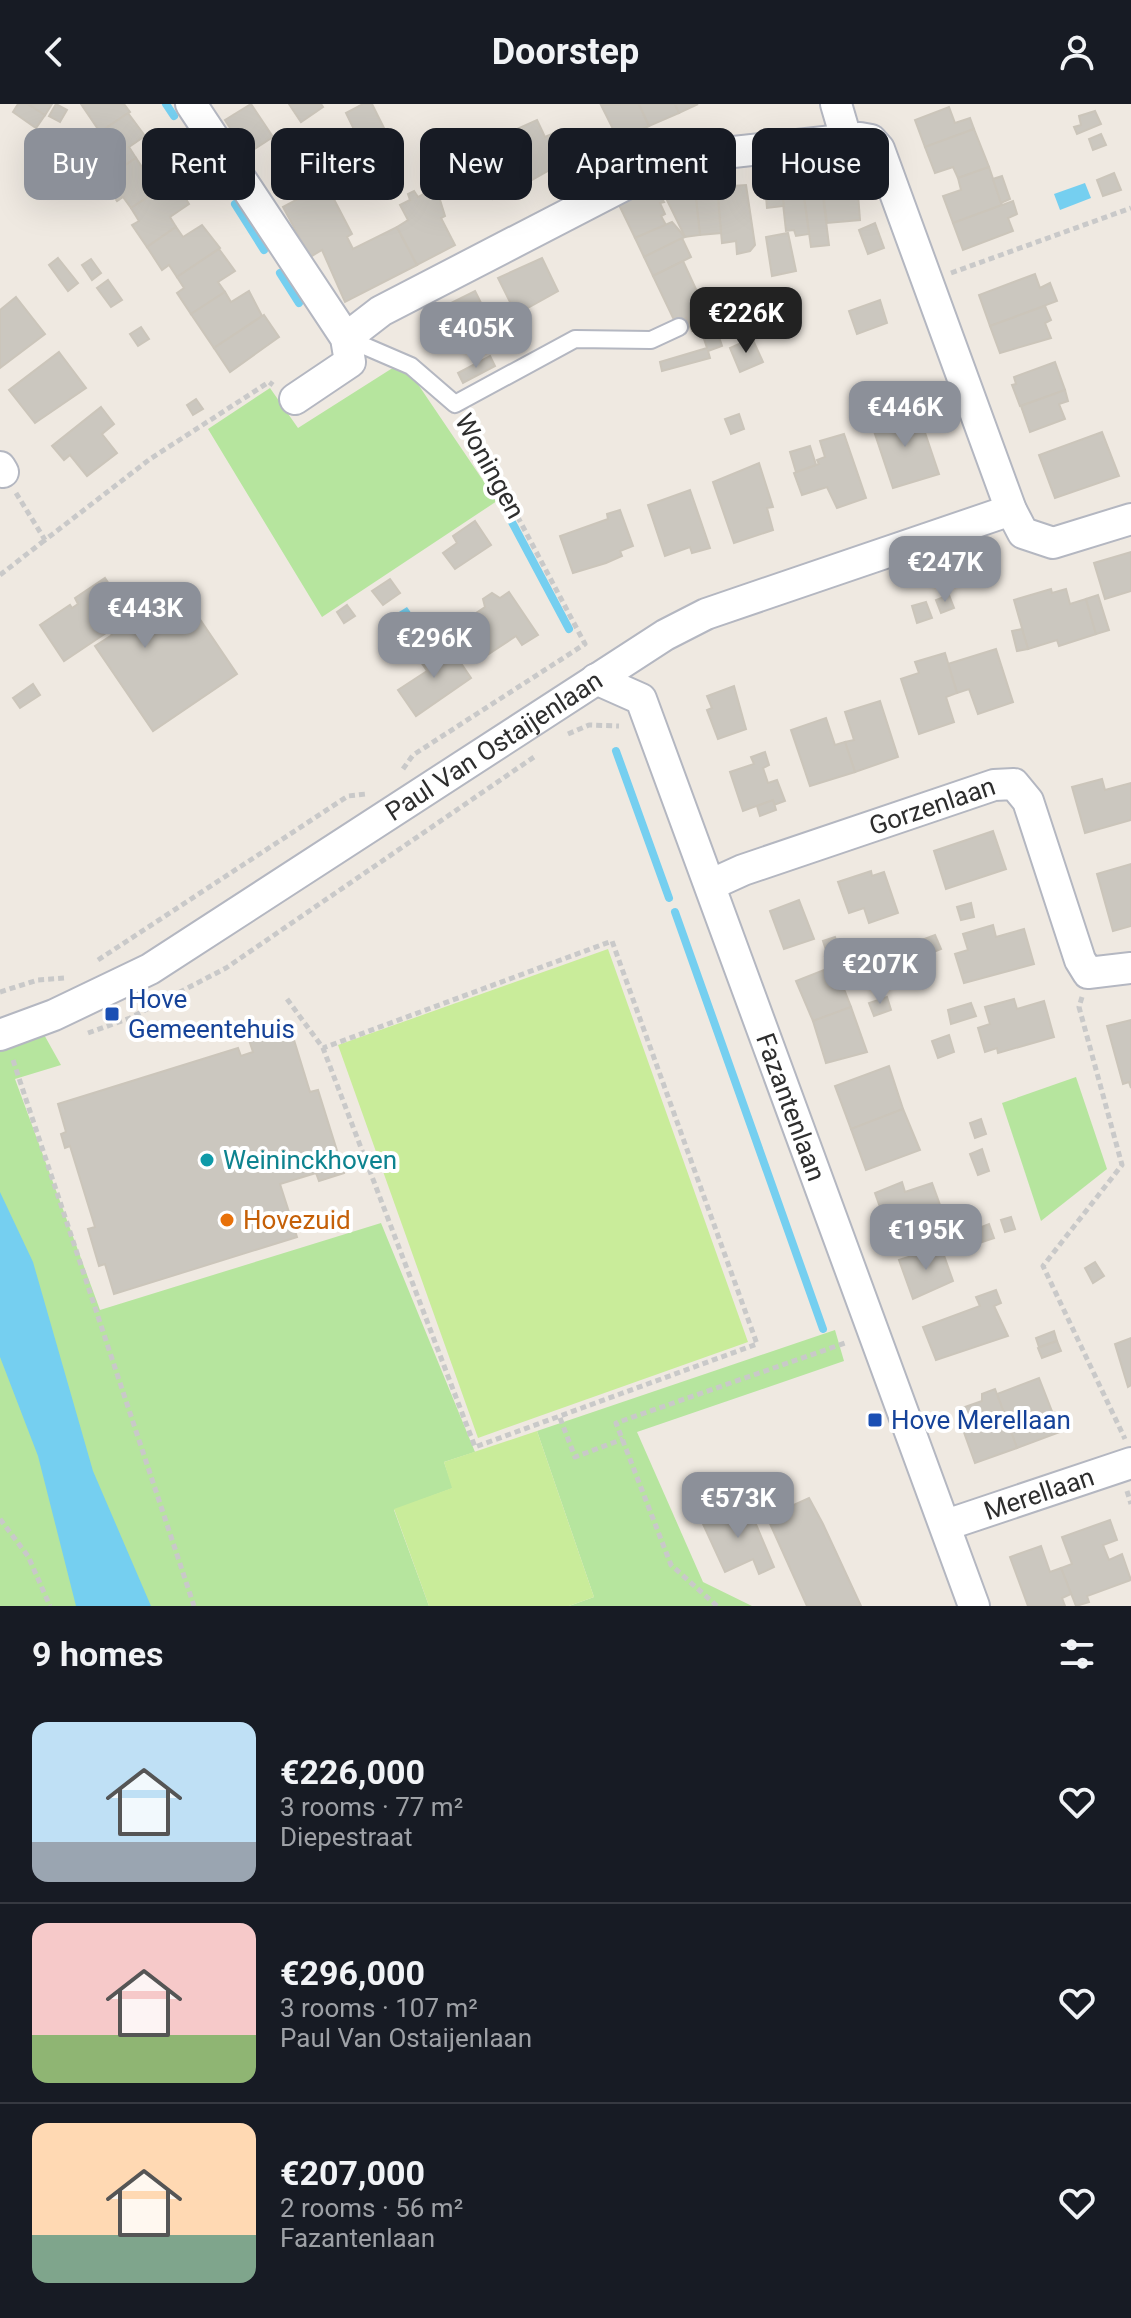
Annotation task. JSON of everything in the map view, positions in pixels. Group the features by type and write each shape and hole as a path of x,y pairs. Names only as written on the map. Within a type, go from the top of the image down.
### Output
{"street":[{"path":"191,104 346,338 350,362 295,399"},
{"path":"836,104 843,128"},
{"path":"346,338 381,311 669,162 752,149"},
{"path":"889,175 1011,510 1023,533 1053,543 1131,519"},
{"name":"Paul Van Ostaijenlaan","path":"2,1034 54,1015 150,969 665,635 706,614 1011,510"},
{"name":"Fazantenlaan","path":"596,679 641,699 974,1606"},
{"name":"Gorzenlaan","path":"710,885 743,870 994,785 1014,784 1028,801 1080,960 1088,973"},
{"path":"1088,973 1131,968"},
{"name":"Merellaan","path":"946,1525 1131,1463"}],"lane":[{"path":"455,404 575,339 651,340 679,327"},
{"name":"Woningen","path":"346,338 411,366 455,404"}],"path":[{"path":"929,281 1131,208"},
{"path":"0,575 150,459 269,382 295,399"},
{"name":"Woningen","path":"399,775 413,755 585,644 485,449 455,404"},
{"path":"1,470 45,540"},
{"path":"88,968 128,938 348,796 375,793"},
{"path":"287,999 323,1048 475,1447 757,1344 612,941 323,1048"},
{"path":"1088,973 1079,1007 1122,1165 1043,1266 1131,1452"},
{"path":"0,992 73,975"},
{"path":"14,987 21,1012 2,1034 194,1606"},
{"path":"717,1606 671,1565 616,1423 876,1333"},
{"path":"560,1418 575,1457 623,1439"},
{"path":"0,1519 28,1556 50,1606"}],"green space":[{"path":"401,367 411,374 497,501 322,617 208,429 270,388 298,428 391,369"},
{"path":"608,949 748,1342 478,1438 338,1045"},
{"path":"42,1031 61,1065 15,1079 100,1310 381,1223 475,1452 444,1462 453,1488 394,1510 429,1606 0,1606 0,1043"},
{"path":"1076,1077 1107,1169 1041,1221 1002,1103"},
{"path":"835,1330 844,1361 637,1432 703,1582 752,1606 569,1606 594,1597 537,1431"},
{"path":"537,1431 594,1597 569,1606 429,1606 394,1509 452,1488 444,1462"}],"water":[{"path":"1085,183 1091,198 1060,210 1054,194"},
{"path":"407,607 426,634 413,643 394,615"},
{"path":"0,1192 33,1262 93,1471 151,1606 76,1606 38,1456 0,1357"}],"building":[{"path":"18,104 28,104 45,115 36,128 13,112"},
{"path":"28,104 52,104 45,115"},
{"path":"56,104 67,110 60,122 49,116"},
{"path":"81,104 124,104 130,112 106,128 97,128"},
{"path":"251,104 271,138 255,149 255,128 230,128 225,120"},
{"path":"289,104 321,104 323,107 301,122"},
{"path":"363,104 372,104 384,128 353,128 346,113"},
{"path":"639,104 649,126 612,128 601,105"},
{"path":"639,104 675,104 679,113 649,126"},
{"path":"675,104 698,104 679,113"},
{"path":"949,107 955,123 970,118 974,129 925,147 915,120"},
{"path":"1095,111 1101,124 1077,134 1074,127 1081,125 1079,116"},
{"path":"128,113 142,132 142,138 129,147 136,158 126,165 126,128 106,128"},
{"path":"537,120 545,137 548,136 548,171 532,180 532,128 519,128"},
{"path":"974,129 989,167 958,178 953,167 935,173 925,147"},
{"path":"1101,134 1106,145 1093,150 1089,139"},
{"path":"136,158 142,167 143,200 131,208 125,200 126,165"},
{"path":"989,167 1002,205 953,223 943,196 961,190 958,178"},
{"path":"1114,173 1121,190 1103,196 1097,180"},
{"path":"1002,176 1010,199 1001,203 993,179"},
{"path":"746,185 755,245 750,251 737,254 736,241 722,243 718,200 736,200 736,186"},
{"path":"414,191 420,200 440,200 445,216 441,218 455,245 417,265 397,227 408,220 400,205 410,200 408,194"},
{"path":"143,200 186,200 189,204 170,217 176,227 147,247 132,225 139,221 131,208"},
{"path":"296,200 334,200 352,234 347,237 353,249 397,227 417,265 345,302 322,250 310,257 283,207"},
{"path":"629,200 663,200 660,203 665,214 661,216 666,225 635,238 619,205"},
{"path":"667,200 696,200 700,235 685,237"},
{"path":"696,200 718,200 721,233 700,235"},
{"path":"766,200 783,200 784,206 767,208"},
{"path":"783,200 804,200 809,234 796,236 794,230 786,231"},
{"path":"804,200 823,200 829,245 811,247"},
{"path":"824,200 858,200 860,220 827,223"},
{"path":"1013,201 1017,214 1008,218 1013,231 963,250 953,223"},
{"path":"672,222 685,237 644,257 635,238"},
{"path":"875,223 884,248 868,254 859,230"},
{"path":"202,225 220,248 177,277 169,265 162,270 147,247 176,227 183,237"},
{"path":"788,233 796,271 772,276 766,237"},
{"path":"682,238 691,257 653,276 644,257"},
{"path":"219,249 235,271 218,282 225,292 191,314 177,293 184,288 177,277"},
{"path":"58,258 78,283 68,291 49,265"},
{"path":"542,258 558,291 517,314 527,331 514,338 502,311 512,306 498,278"},
{"path":"91,259 101,273 92,280 82,265"},
{"path":"683,261 700,298 705,296 722,346 708,351 710,358 662,371 660,362 707,348 700,327 692,331 686,318 676,324 653,276"},
{"path":"1035,274 1040,288 1050,283 1057,301 990,326 979,295"},
{"path":"108,280 122,300 111,307 97,288"},
{"path":"249,291 262,316 214,348 191,314 225,292 231,302"},
{"path":"475,291 488,317 501,310 514,338 500,344 489,320 447,341 433,312"},
{"path":"16,297 45,334 0,368 0,310"},
{"path":"880,300 887,323 857,334 849,311"},
{"path":"1045,306 1051,320 1045,323 1051,338 1000,353 990,326"},
{"path":"264,315 279,337 230,372 214,348"},
{"path":"141,327 149,339 138,346 130,334"},
{"path":"752,338 763,362 740,372 730,348"},
{"path":"59,352 86,388 35,423 9,390"},
{"path":"490,356 495,366 463,383 458,373"},
{"path":"1055,362 1065,390 1020,406 1012,385 1016,384 1014,377"},
{"path":"1065,390 1068,401 1059,404 1065,419 1030,432 1021,406"},
{"path":"196,399 203,409 193,415 187,405"},
{"path":"101,407 114,424 102,434 117,453 87,476 70,455 64,460 52,446"},
{"path":"917,409 939,474 893,488 872,425"},
{"path":"739,414 744,429 731,434 725,419"},
{"path":"1102,432 1119,476 1055,498 1039,455"},
{"path":"844,434 866,498 837,508 827,487 802,495 794,473 819,464 817,460 825,457 820,441"},
{"path":"810,446 816,465 796,472 790,452"},
{"path":"759,463 773,507 767,508 773,530 734,543 713,482"},
{"path":"690,490 710,548 692,553 690,547 665,556 648,505"},
{"path":"620,510 633,546 620,551 622,556 573,573 560,536 608,519 607,514"},
{"path":"475,521 491,545 455,569 443,553 457,543 453,536"},
{"path":"1131,552 1131,591 1105,599 1094,563"},
{"path":"105,578 134,621 180,590 237,674 153,731 95,646 112,635 109,631 64,661 40,625 70,605 72,608 78,604 75,598"},
{"path":"390,579 400,593 383,605 372,591"},
{"path":"1051,589 1052,593 1066,589 1070,604 1086,599 1096,634 1059,646 1057,640 1028,649 1014,600"},
{"path":"509,592 538,635 522,645 516,636 487,655 464,621 485,607 483,599 492,593 500,598"},
{"path":"949,595 954,608 941,613 936,600"},
{"path":"1098,595 1109,630 1096,634 1086,599"},
{"path":"926,602 932,618 917,623 912,606"},
{"path":"347,605 355,616 344,623 337,612"},
{"path":"1022,629 1028,649 1017,651 1012,631"},
{"path":"437,643 447,658 454,653 471,678 416,716 398,690 427,671 417,656"},
{"path":"996,649 1013,702 978,714 969,689 957,693 948,664"},
{"path":"945,653 957,693 946,697 954,722 919,734 901,679 919,673 915,662"},
{"path":"33,684 40,695 20,708 13,698"},
{"path":"734,686 746,729 718,739 707,710 712,708 707,696"},
{"path":"880,701 898,757 855,772 845,742 854,740 845,712"},
{"path":"826,718 835,745 845,742 855,772 810,786 791,730"},
{"path":"765,752 769,765 763,768 768,783 777,780 785,801 774,805 773,800 743,811 730,772 754,764 751,757"},
{"path":"1102,779 1105,790 1131,783 1131,820 1085,833 1072,787"},
{"path":"773,800 776,810 760,816 757,806"},
{"path":"993,831 1006,869 946,889 934,851"},
{"path":"1131,864 1131,926 1113,931 1097,874"},
{"path":"871,871 872,876 884,872 898,913 869,923 864,908 849,913 838,882"},
{"path":"799,900 814,939 784,949 770,911"},
{"path":"971,903 974,917 961,920 957,907"},
{"path":"993,925 996,937 1024,929 1034,964 964,983 955,954 968,950 963,934"},
{"path":"935,935 941,949 929,954 924,939"},
{"path":"835,937 840,952 828,956 823,941"},
{"path":"913,949 920,968 905,973 898,954"},
{"path":"836,954 863,962 857,974 838,966 830,969 825,957"},
{"path":"824,970 829,983 840,979 851,1007 813,1021 796,981"},
{"path":"887,997 891,1010 874,1016 869,1003"},
{"path":"1014,999 1017,1009 1044,1001 1054,1037 998,1053 997,1048 985,1052 978,1028 990,1024 985,1007"},
{"path":"971,1003 976,1016 951,1024 948,1010"},
{"path":"851,1007 867,1052 826,1063 813,1021"},
{"path":"1131,1020 1131,1088 1129,1082 1123,1084 1107,1026"},
{"name":"Weininckhoven","path":"290,1027 310,1092 318,1090 344,1173 319,1181 316,1173 280,1184 297,1237 114,1294 105,1264 99,1266 88,1229 95,1227 70,1146 65,1148 61,1134 66,1132 58,1104 238,1048 241,1056 253,1052 249,1040"},
{"path":"949,1035 954,1052 938,1058 932,1041"},
{"path":"889,1066 903,1109 851,1129 835,1086"},
{"path":"903,1109 920,1150 866,1170 851,1129"},
{"path":"981,1119 986,1134 975,1138 970,1123"},
{"path":"982,1149 989,1171 978,1175 970,1154"},
{"path":"902,1182 905,1192 932,1183 944,1216 890,1235 875,1193"},
{"path":"1011,1217 1015,1229 1005,1232 1001,1220"},
{"path":"989,1224 994,1238 970,1246 966,1233"},
{"path":"941,1247 953,1281 913,1299 899,1260"},
{"path":"1095,1262 1104,1276 1093,1283 1085,1268"},
{"path":"996,1290 1001,1303 994,1306 1008,1336 936,1360 923,1327 980,1306 976,1297"},
{"path":"1054,1331 1057,1341 1039,1347 1036,1338"},
{"path":"1131,1338 1131,1385 1128,1387 1115,1344"},
{"path":"1057,1341 1061,1351 1042,1358 1038,1348"},
{"path":"1039,1378 1060,1432 1017,1448 997,1394"},
{"path":"995,1389 1017,1448 975,1463 956,1410 982,1401 982,1394"},
{"path":"809,1498 861,1606 807,1606 767,1517"},
{"path":"747,1503 774,1567 759,1574 753,1559 725,1572 703,1524"},
{"path":"1110,1520 1117,1540 1103,1545 1109,1560 1122,1554 1131,1580 1087,1596 1089,1602 1076,1606 1061,1568 1072,1564 1062,1537"},
{"path":"1041,1546 1050,1572 1061,1568 1071,1594 1062,1598 1065,1606 1028,1606 1010,1557"}],"waterway":[{"path":"166,104 174,116"},
{"path":"235,204 264,250"},
{"path":"280,273 299,303"},
{"path":"474,451 569,629"},
{"path":"616,751 669,898"},
{"path":"675,912 823,1329"}],"place":[{"name":"Hove Gemeentehuis","path":"112,1014"},
{"name":"Weininckhoven","path":"207,1160"},
{"name":"Hovezuid","path":"227,1220"},
{"name":"Hove Merellaan","path":"875,1420"}]}
